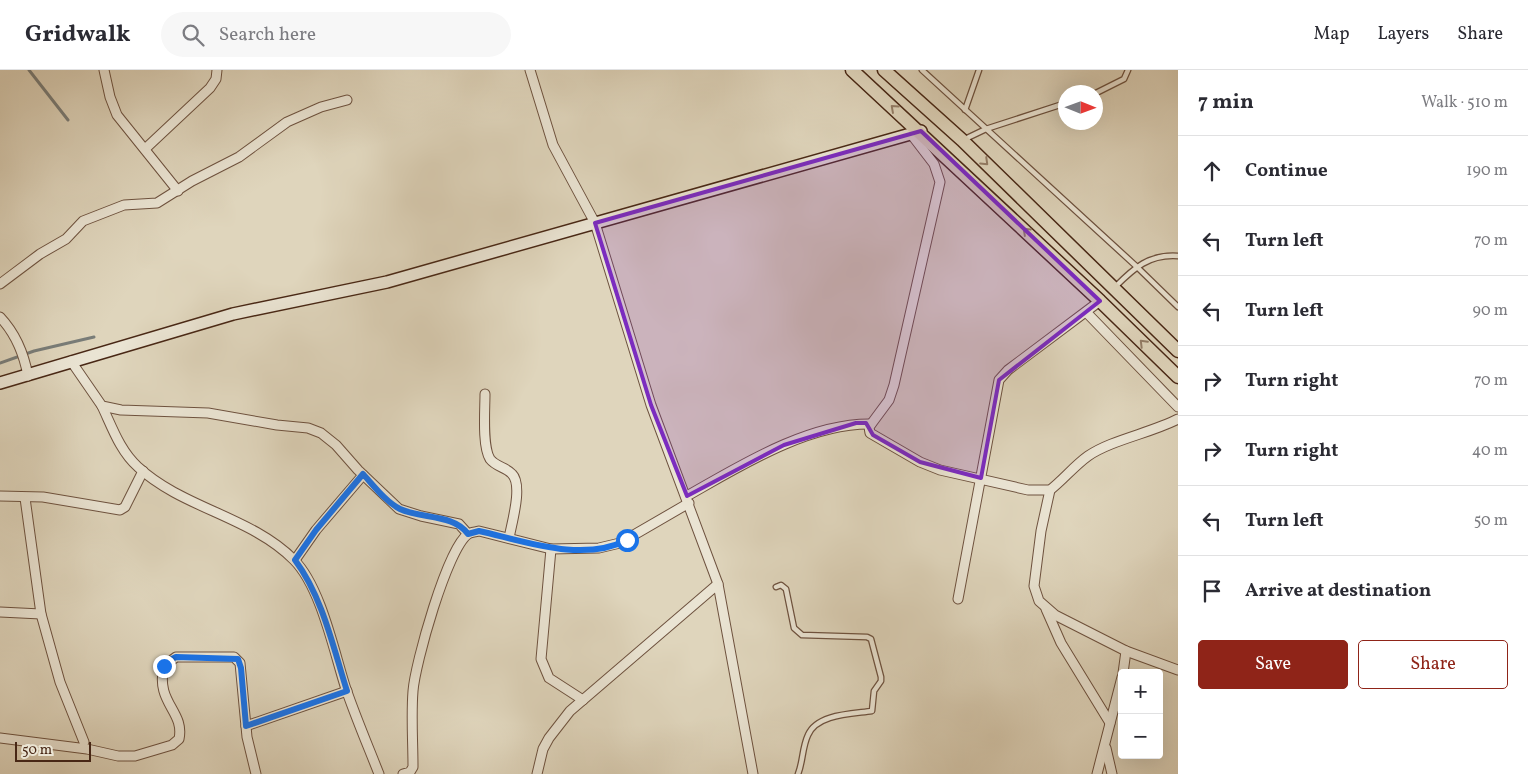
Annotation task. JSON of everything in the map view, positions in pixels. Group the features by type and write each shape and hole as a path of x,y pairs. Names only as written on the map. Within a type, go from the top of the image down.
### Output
{"main road":[{"path":"852,70 916,133 1100,301 1178,377"},
{"path":"884,70 962,140 1178,350"}],"street":[{"path":"104,70 110,97 117,115 178,191"},
{"path":"145,149 210,88 216,79 218,70"},
{"path":"530,70 553,145 594,223 651,405 718,584 753,774"},
{"path":"0,284 40,254 66,239 83,221 124,205 157,203 192,181 239,157 287,122 321,107 347,100"},
{"path":"0,383 233,314 387,282 916,133 934,164 940,182 894,385 889,400 868,430 873,435 920,462 940,470 1028,490 1050,490"},
{"path":"958,599 999,380 1008,370 1100,301"},
{"path":"1086,312 1178,408"},
{"path":"0,317 15,336 24,355 28,376"},
{"path":"71,361 102,406 119,443 143,471 202,506 249,528 295,560 306,575 316,595 347,691 379,774"},
{"path":"485,394 486,444 490,458 499,467 510,471 516,479 517,492 509,538"},
{"path":"102,406 121,410 208,413 277,425 308,428 321,433 336,445 399,509 459,524 468,534"},
{"path":"1110,723 1061,644 1046,609 1039,601 1034,586 1041,531 1050,490 1088,456 1107,446 1156,430 1178,419"},
{"path":"403,774 410,772 413,767 413,691 418,659 450,565 460,544 468,534 479,531 551,549 614,545 753,459 784,446 856,423 871,424"},
{"path":"0,496 43,497 120,510 125,507 143,471"},
{"path":"295,560 316,530 363,474"},
{"path":"25,498 41,614 60,682 84,742"},
{"path":"551,549 541,659 549,678 582,700"},
{"path":"536,774 549,738 582,700 718,584"},
{"path":"1046,609 1126,650 1178,670"},
{"path":"0,612 41,614"},
{"path":"1124,669 1126,650"},
{"path":"0,738 87,749 118,756 135,756 177,742 180,734 178,724 163,693 164,666 168,661 176,657 238,659 241,668 246,726 256,774"},
{"path":"246,726 347,691"},
{"path":"1097,774 1118,692"},
{"path":"1105,745 1112,774"}],"lane":[{"path":"922,70 1136,266 1178,307"},
{"path":"965,110 979,70"},
{"path":"1103,90 1124,79 1128,70"},
{"path":"962,140 986,129 1058,106"},
{"path":"1114,288 1136,266 1156,257 1178,256"},
{"path":"776,587 781,585 786,589 794,628 802,635 867,636 871,639 881,681 874,691 872,710 826,719 816,725 808,734 798,774"}],"highlighted area":[{"path":"921,131 1100,301 999,380 981,478 920,462 873,435 866,423 856,423 784,445 687,496 651,405 595,223"}],"waterway":[{"path":"29,70 68,120"},
{"path":"0,363 34,351 94,337"}],"route":[{"path":"164,666 168,661 176,657 234,657 238,659 241,668 246,726 347,691 316,595 306,575 295,560 316,530 363,474 390,503 399,509 459,524 468,534 479,531 551,549 599,548 627,540"}]}
